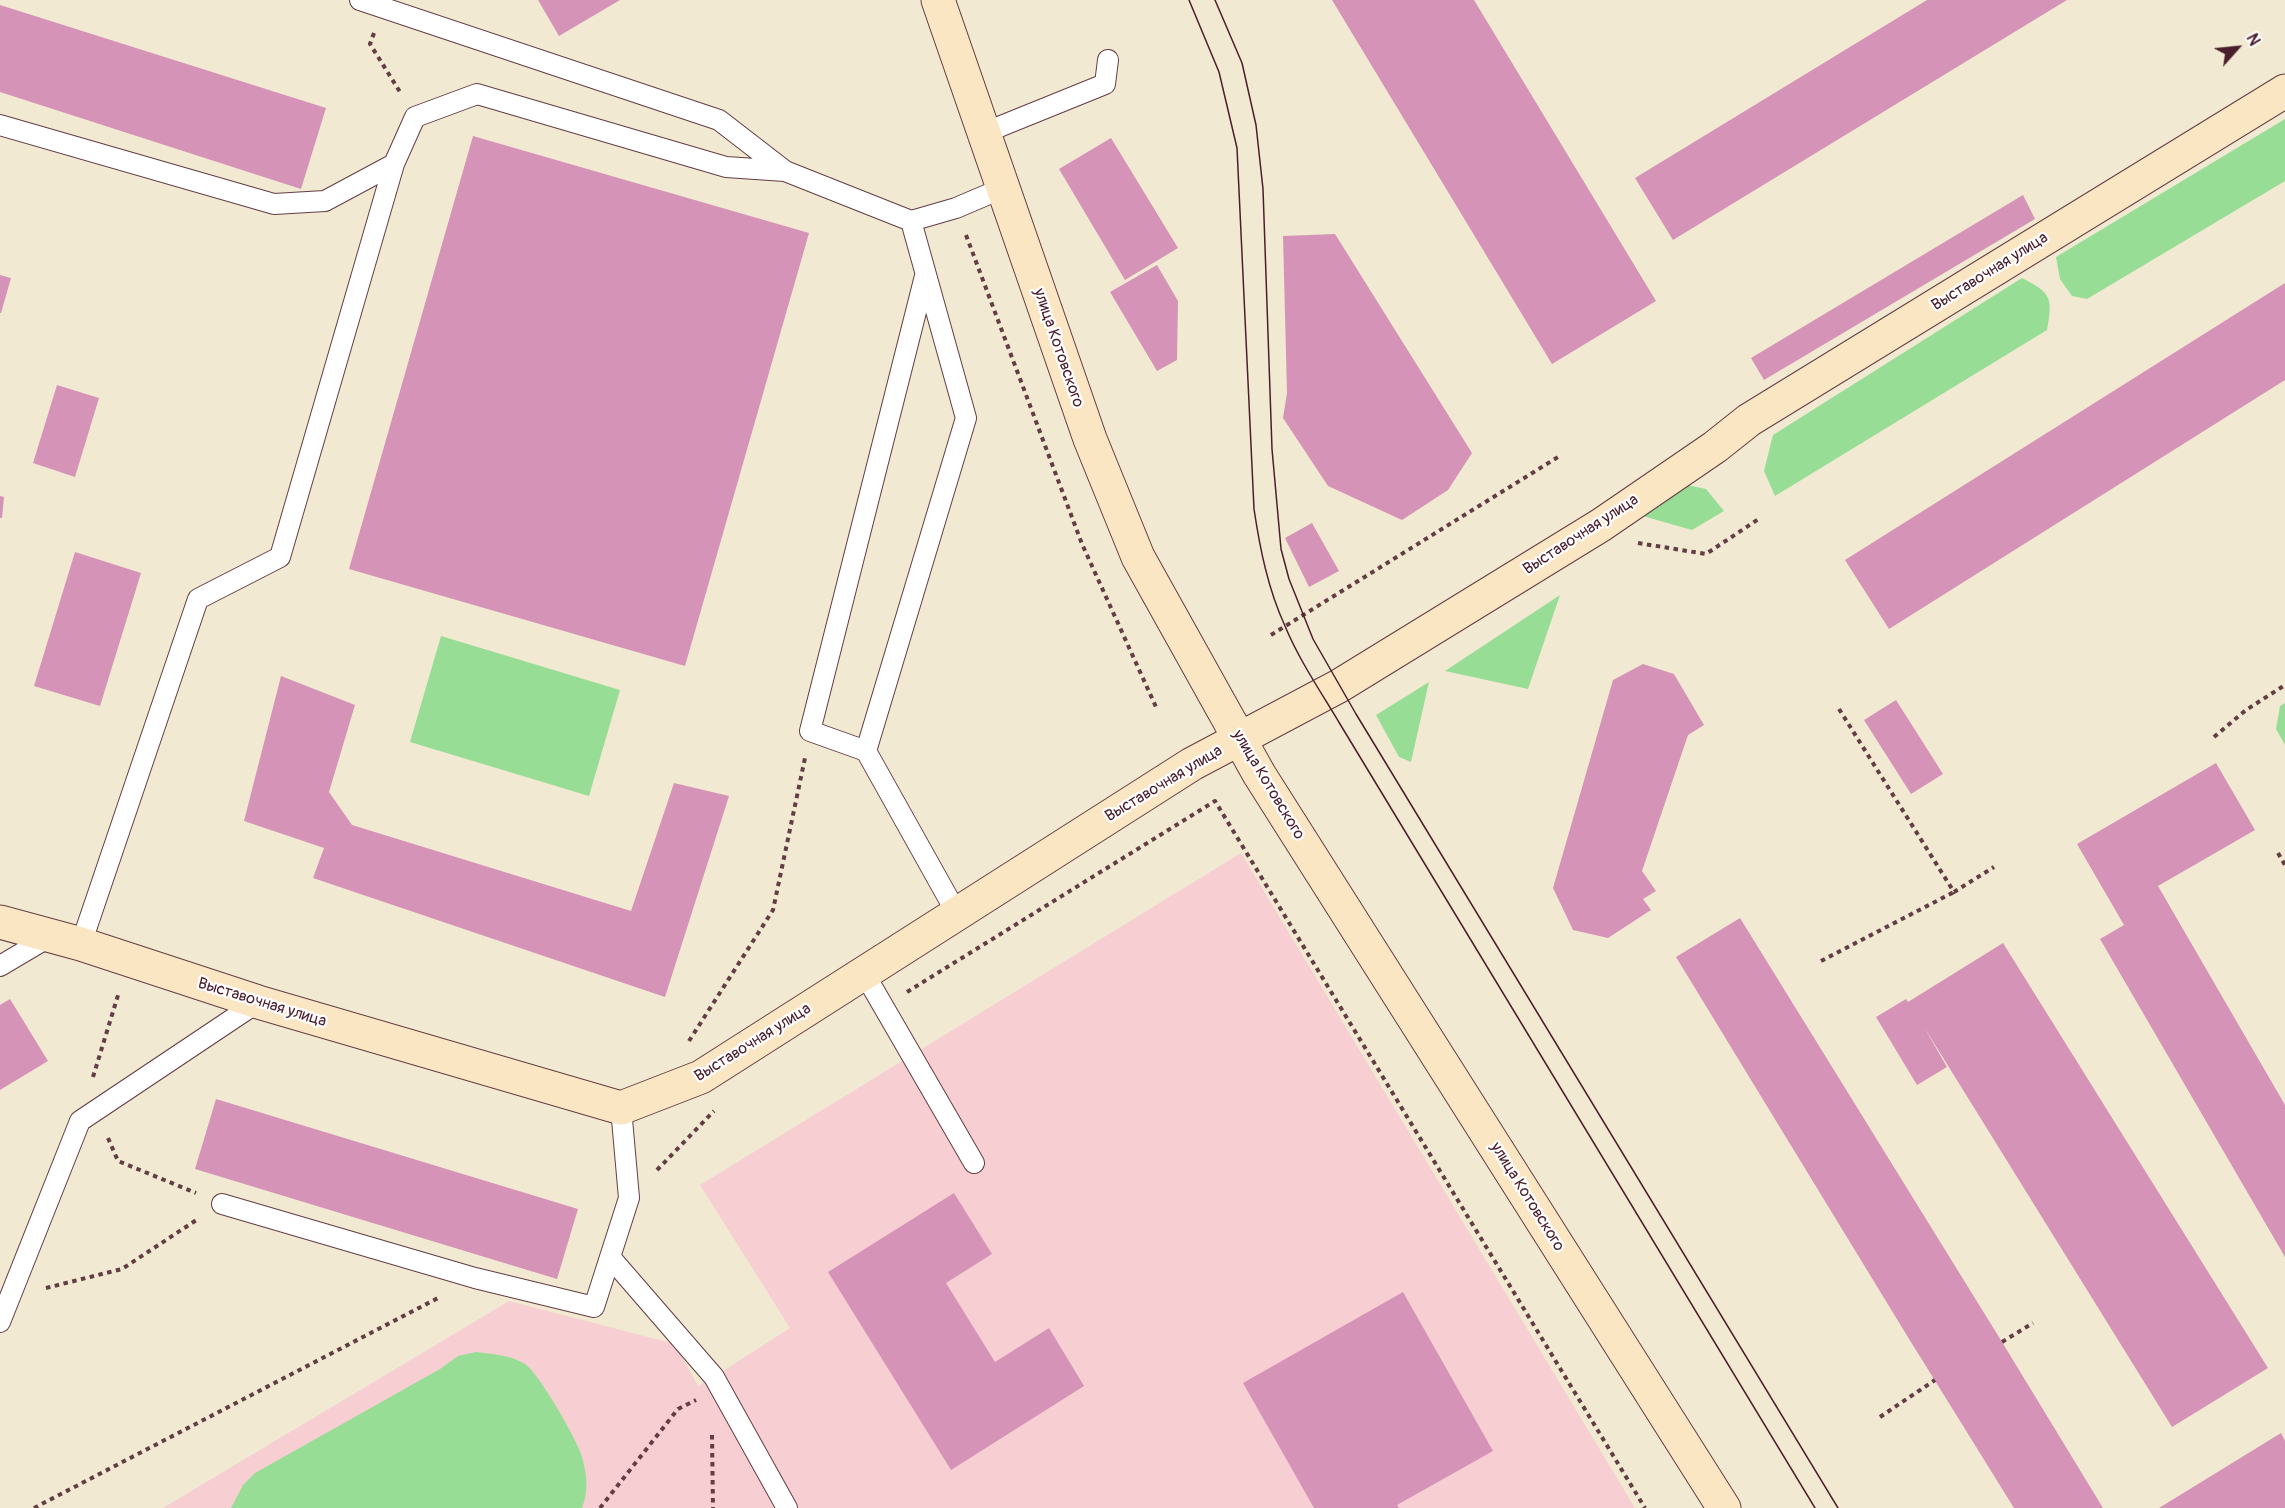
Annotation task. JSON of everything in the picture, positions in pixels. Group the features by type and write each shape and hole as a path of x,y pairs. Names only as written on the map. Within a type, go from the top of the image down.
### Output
{"street":[{"name":"улица Котовского","path":"938,0 1090,439 1138,557 1271,794 1724,1508"},
{"name":"Выставочная улица","path":"0,922 81,944 258,1002 621,1108 701,1077 956,912 1192,764 1331,691 1591,531 1715,447 1749,420 2285,91"}],"lane":[{"path":"360,0 719,120 785,171 911,221 956,208 1003,188"},
{"path":"984,133 1105,84 1108,60"},
{"path":"81,944 198,599 280,557 394,164 415,117 477,94 726,167 785,171"},
{"path":"0,125 274,204 325,201 394,164"},
{"path":"866,751 966,418 911,221"},
{"path":"925,276 810,731 866,751 956,912"},
{"path":"0,966 49,937"},
{"path":"864,973 974,1163"},
{"path":"0,1322 88,1116 258,1002"},
{"path":"222,1204 475,1278 594,1307 629,1198 621,1108"},
{"path":"610,1257 714,1377 787,1508"}],"path":[{"path":"370,44 415,117"},
{"path":"956,208 1082,544 1156,707"},
{"path":"1271,635 1558,457"},
{"path":"1631,541 1706,554 1760,518"},
{"path":"2214,737 2246,710 2285,685"},
{"path":"1839,709 1954,892"},
{"path":"629,1198 716,1110 686,1044 773,910 810,731"},
{"path":"884,1006 1215,801 1645,1508"},
{"path":"2278,852 2285,865"},
{"path":"1821,961 1954,892 1994,867"},
{"path":"128,961 88,1116 118,1161 222,1204"},
{"path":"10,1296 122,1269 222,1204"},
{"path":"34,1508 475,1278"},
{"path":"2002,1342 2033,1323"},
{"path":"1880,1418 1935,1380"},
{"path":"600,1508 678,1408 720,1388"},
{"path":"713,1508 711,1411 720,1388"}],"shaded area":[{"path":"1241,853 1635,1508 163,1508 509,1301 675,1344 698,1386 714,1377 790,1328 700,1185"}],"green space":[{"path":"2285,119 2285,181 2087,299 2072,296 2060,279 2056,257"},
{"path":"2022,278 2039,288 2048,297 2050,310 2047,330 1775,496 1764,471 1773,435"},
{"path":"1687,485 1706,489 1724,511 1692,530 1643,516"},
{"path":"1560,595 1528,689 1445,671"},
{"path":"441,636 620,690 589,796 410,742"},
{"path":"1429,682 1411,762 1399,757 1376,715"},
{"path":"2285,703 2285,745 2276,729 2280,706"},
{"path":"476,1352 495,1354 519,1361 539,1379 565,1421 581,1454 586,1481 586,1495 582,1508 231,1508 243,1485 255,1473 440,1369 458,1356"}],"building":[{"path":"538,0 620,0 559,36"},
{"path":"1332,0 1474,0 1656,301 1552,364"},
{"path":"1927,0 2067,0 1673,240 1635,178"},
{"path":"0,5 326,108 301,189 0,92"},
{"path":"473,136 809,233 685,666 349,569"},
{"path":"1111,138 1178,248 1125,280 1059,169"},
{"path":"2023,195 2035,219 1764,380 1751,358"},
{"path":"1335,234 1472,453 1448,490 1402,520 1328,486 1283,418 1287,393 1283,236"},
{"path":"1157,265 1178,301 1177,360 1157,371 1110,292"},
{"path":"0,275 11,278 1,313 0,313"},
{"path":"2285,283 2285,380 1889,629 1845,560"},
{"path":"57,385 99,398 75,477 33,463"},
{"path":"0,496 4,497 2,518 0,518"},
{"path":"1312,523 1339,571 1309,587 1285,538"},
{"path":"75,552 141,573 100,706 34,686"},
{"path":"1643,664 1674,674 1704,725 1688,735 1642,871 1656,891 1643,899 1651,910 1608,938 1573,930 1553,888 1613,680"},
{"path":"281,676 355,705 329,792 352,825 631,911 674,783 729,796 665,997 313,878 324,848 244,821"},
{"path":"1896,700 1943,774 1911,794 1864,720"},
{"path":"2216,763 2255,830 2158,886 2285,1105 2285,1257 2100,939 2124,925 2077,844"},
{"path":"1740,918 2103,1508 2014,1508 1906,1334 1676,957"},
{"path":"2003,943 2268,1368 2172,1427 1924,1027 1947,1067 1917,1085 1876,1017 1906,999 1908,1002"},
{"path":"10,999 48,1061 0,1090 0,1005"},
{"path":"216,1099 578,1209 557,1279 195,1169"},
{"path":"954,1193 992,1254 946,1283 995,1362 1049,1328 1084,1386 951,1470 828,1272"},
{"path":"1403,1292 1493,1451 1397,1505 1399,1508 1314,1508 1243,1383"},
{"path":"2281,1433 2285,1441 2285,1508 2159,1508"}],"tram line":[{"path":"1189,0 1219,72 1237,148 1254,509 1265,569 1279,612 1311,676 1815,1508"},
{"path":"1215,0 1242,63 1256,125 1263,189 1272,449 1281,549 1289,579 1313,639 1356,714 1838,1508"}]}
